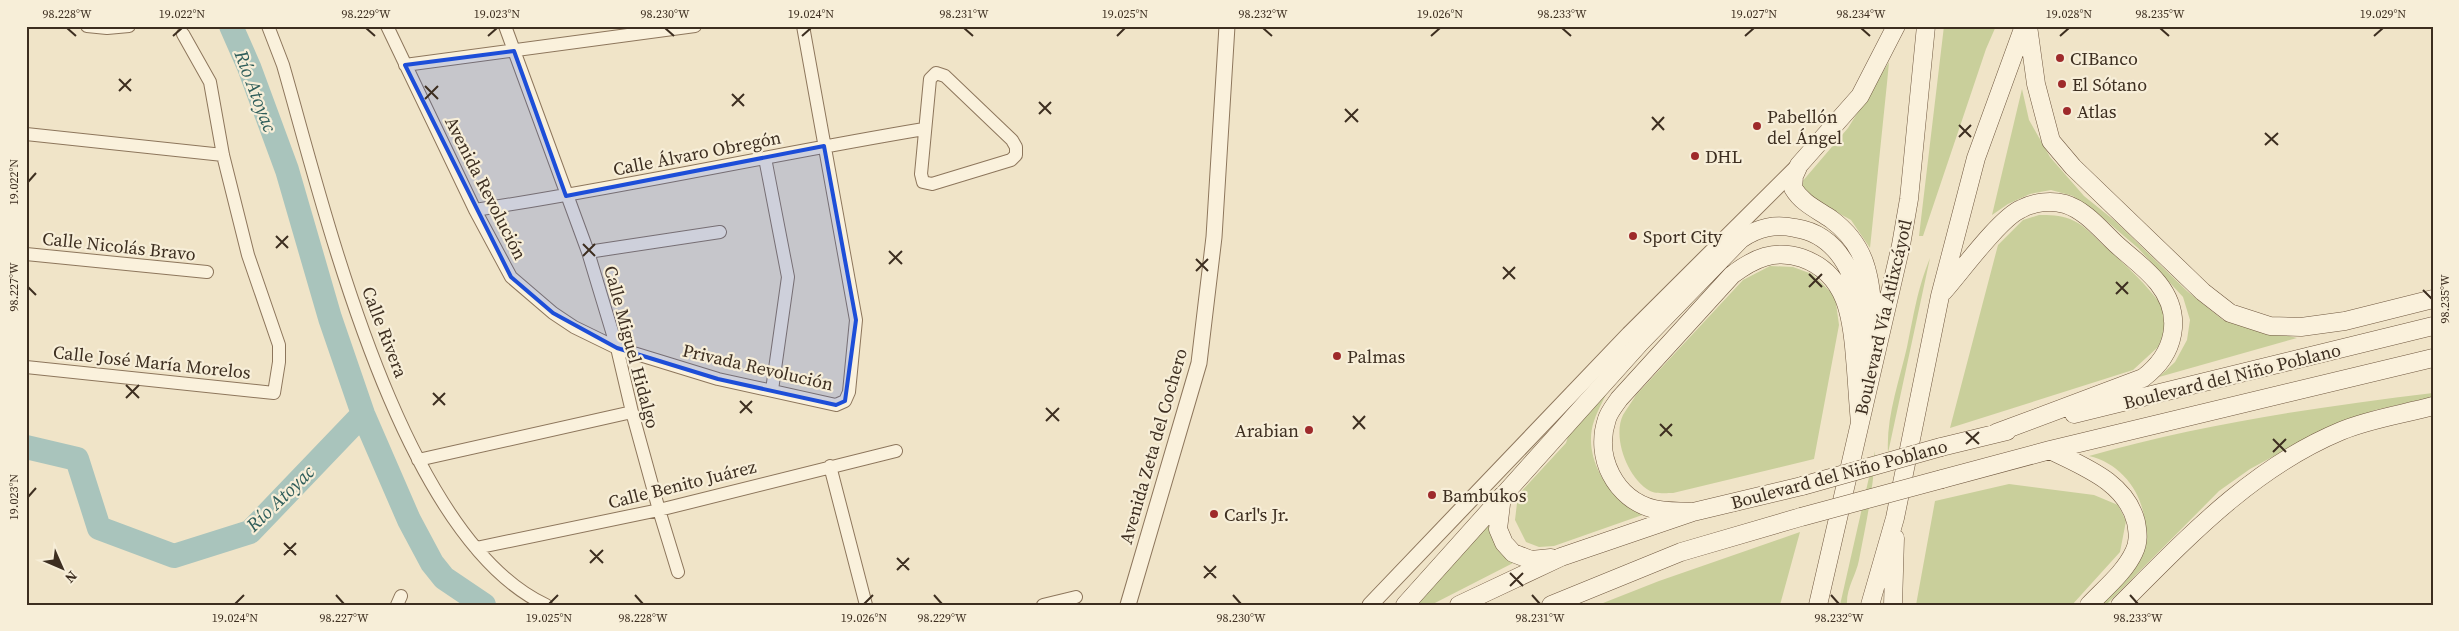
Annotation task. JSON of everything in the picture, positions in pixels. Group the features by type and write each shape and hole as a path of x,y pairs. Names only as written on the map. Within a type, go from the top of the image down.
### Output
{"main road":[{"path":"1875,353 1869,272 1862,252 1833,221 1803,201 1793,188 1794,176 1799,165 1860,96 1896,26"},
{"name":"Boulevard Vía Atlixcáyotl","path":"1818,604 1901,245 1909,199 1926,26"},
{"path":"1870,605 1895,518 1940,296 1976,158 2024,26"},
{"path":"2028,26 2036,84 2051,141 2073,167 2203,292 2230,313 2270,326 2301,327 2344,321 2433,299"},
{"path":"1940,296 2006,219 2020,209 2052,201 2078,210 2157,281 2172,309 2175,322 2167,353 2156,369 2143,378 1996,434"},
{"path":"1405,605 1640,344 1740,238 1753,231 1770,226 1800,228 1812,232 1836,250 1846,262 1854,283 1875,353"},
{"path":"1693,512 1654,509 1633,500 1621,490 1605,462 1602,440 1607,418 1625,392 1732,275 1749,262 1769,254 1794,255 1820,267 1838,285 1848,304 1853,322 1860,423"},
{"name":"Boulevard del Niño Poblano","path":"1459,605 1561,557 1693,512 1802,486 1941,447 2433,326"},
{"name":"Boulevard del Niño Poblano","path":"1551,605 1681,552 1800,517 2050,450 2433,358"},
{"path":"2386,370 2433,372"},
{"path":"2120,605 2200,524 2236,493 2280,463 2342,430 2433,406"},
{"path":"2050,450 2105,479 2119,490 2134,513 2139,534 2135,551 2127,565 2089,605"},
{"path":"1502,496 1498,529 1504,543 1512,553 1531,560 1561,557"},
{"path":"1894,604 1895,518"},
{"path":"1582,605 1599,594 1681,552"}],"street":[{"path":"87,26 107,28 128,26"},
{"name":"Calle Rivera","path":"268,26 283,65 358,317 418,460 448,512 476,548 503,575 535,600 546,605"},
{"name":"Avenida Revolución","path":"386,26 475,210 511,277 553,313 574,327 617,348"},
{"name":"Calle Miguel Hidalgo","path":"505,26 588,252 617,348 632,412 678,572"},
{"path":"405,65 695,26"},
{"path":"803,26 824,146"},
{"name":"Avenida Zeta del Cochero","path":"1128,605 1199,363 1214,237 1227,26"},
{"path":"26,134 223,154 210,82 183,34"},
{"path":"936,73 945,76 1012,140 1016,147 1016,155 1011,160 932,184 923,182 921,174 924,130 930,79 936,73"},
{"name":"Calle Álvaro Obregón","path":"475,210 566,196 824,146 924,130"},
{"name":"Privada Revolución","path":"617,348 718,380 836,405 845,401 849,392 856,320 824,146"},
{"name":"Calle José María Morelos","path":"26,367 274,392 279,362 279,345 248,255 223,154"},
{"path":"765,158 788,277 772,390"},
{"path":"1370,605 1629,334 1799,165"},
{"path":"588,252 720,232"},
{"name":"Calle Nicolás Bravo","path":"26,254 207,272"},
{"path":"418,460 632,412"},
{"name":"Calle Benito Juárez","path":"476,548 659,510 896,451"},
{"path":"830,466 866,605"},
{"path":"1043,605 1076,597"}],"highlighted area":[{"path":"514,51 566,196 824,146 856,320 845,401 836,405 718,379 617,348 553,313 511,277 405,65"}],"green space":[{"path":"1944,26 1996,26 1986,49 1923,236 1919,236"},
{"path":"1889,62 1870,248 1851,220 1802,193 1801,183 1848,128"},
{"path":"2022,89 2029,120 2050,157 2084,196 2115,221 2187,291 2223,320 2297,338 2159,377 2175,362 2187,340 2190,320 2183,297 2138,248 2096,212 2073,196 2051,190 2030,194 2008,204 1992,215"},
{"path":"2039,215 2066,218 2084,227 2140,279 2171,319 2158,347 2133,370 1950,428 1998,245 2023,220"},
{"path":"1930,258 1888,453 1889,426 1894,400 1919,292"},
{"path":"1770,266 1793,267 1812,274 1835,296 1839,325 1814,459 1673,493 1650,491 1635,477 1624,457 1619,435 1623,415 1636,395 1743,280"},
{"path":"1610,385 1597,412 1591,432 1591,443 1596,466 1607,485 1615,494 1626,503 1648,513 1554,546 1539,547 1526,542 1515,520 1518,495 1566,443 1571,427"},
{"path":"2433,393 2433,397 2375,410 2285,450 2250,469 2219,491 2106,605 2101,605 2145,533 2145,520 2142,507 2131,484 2113,466 2089,456 2174,435 2260,418 2346,404"},
{"path":"1875,451 1871,492 1858,566 1848,593 1847,605 1840,605"},
{"path":"2009,484 2094,495 2118,505 2126,521 2120,552 2072,605 1916,605 1935,501"},
{"path":"1489,517 1515,562 1431,605 1413,605"},
{"path":"1800,532 1780,605 1598,605 1659,581"}],"waterway":[{"name":"Río Atoyac","path":"231,26 249,67 287,170 330,318 363,414 409,520 432,563 444,578 484,605"},
{"name":"Río Atoyac","path":"26,447 77,459 99,528 174,556 250,532 363,414"}],"place":[{"name":"CIBanco","path":"2060,58"},
{"name":"El Sótano","path":"2062,84"},
{"name":"Atlas","path":"2067,111"},
{"name":"Pabellón del Ángel","path":"1757,126"},
{"name":"DHL","path":"1695,156"},
{"name":"Sport City","path":"1633,236"},
{"name":"Palmas","path":"1337,356"},
{"name":"Arabian","path":"1309,430"},
{"name":"Bambukos","path":"1432,495"},
{"name":"Carl's Jr.","path":"1214,514"}]}
